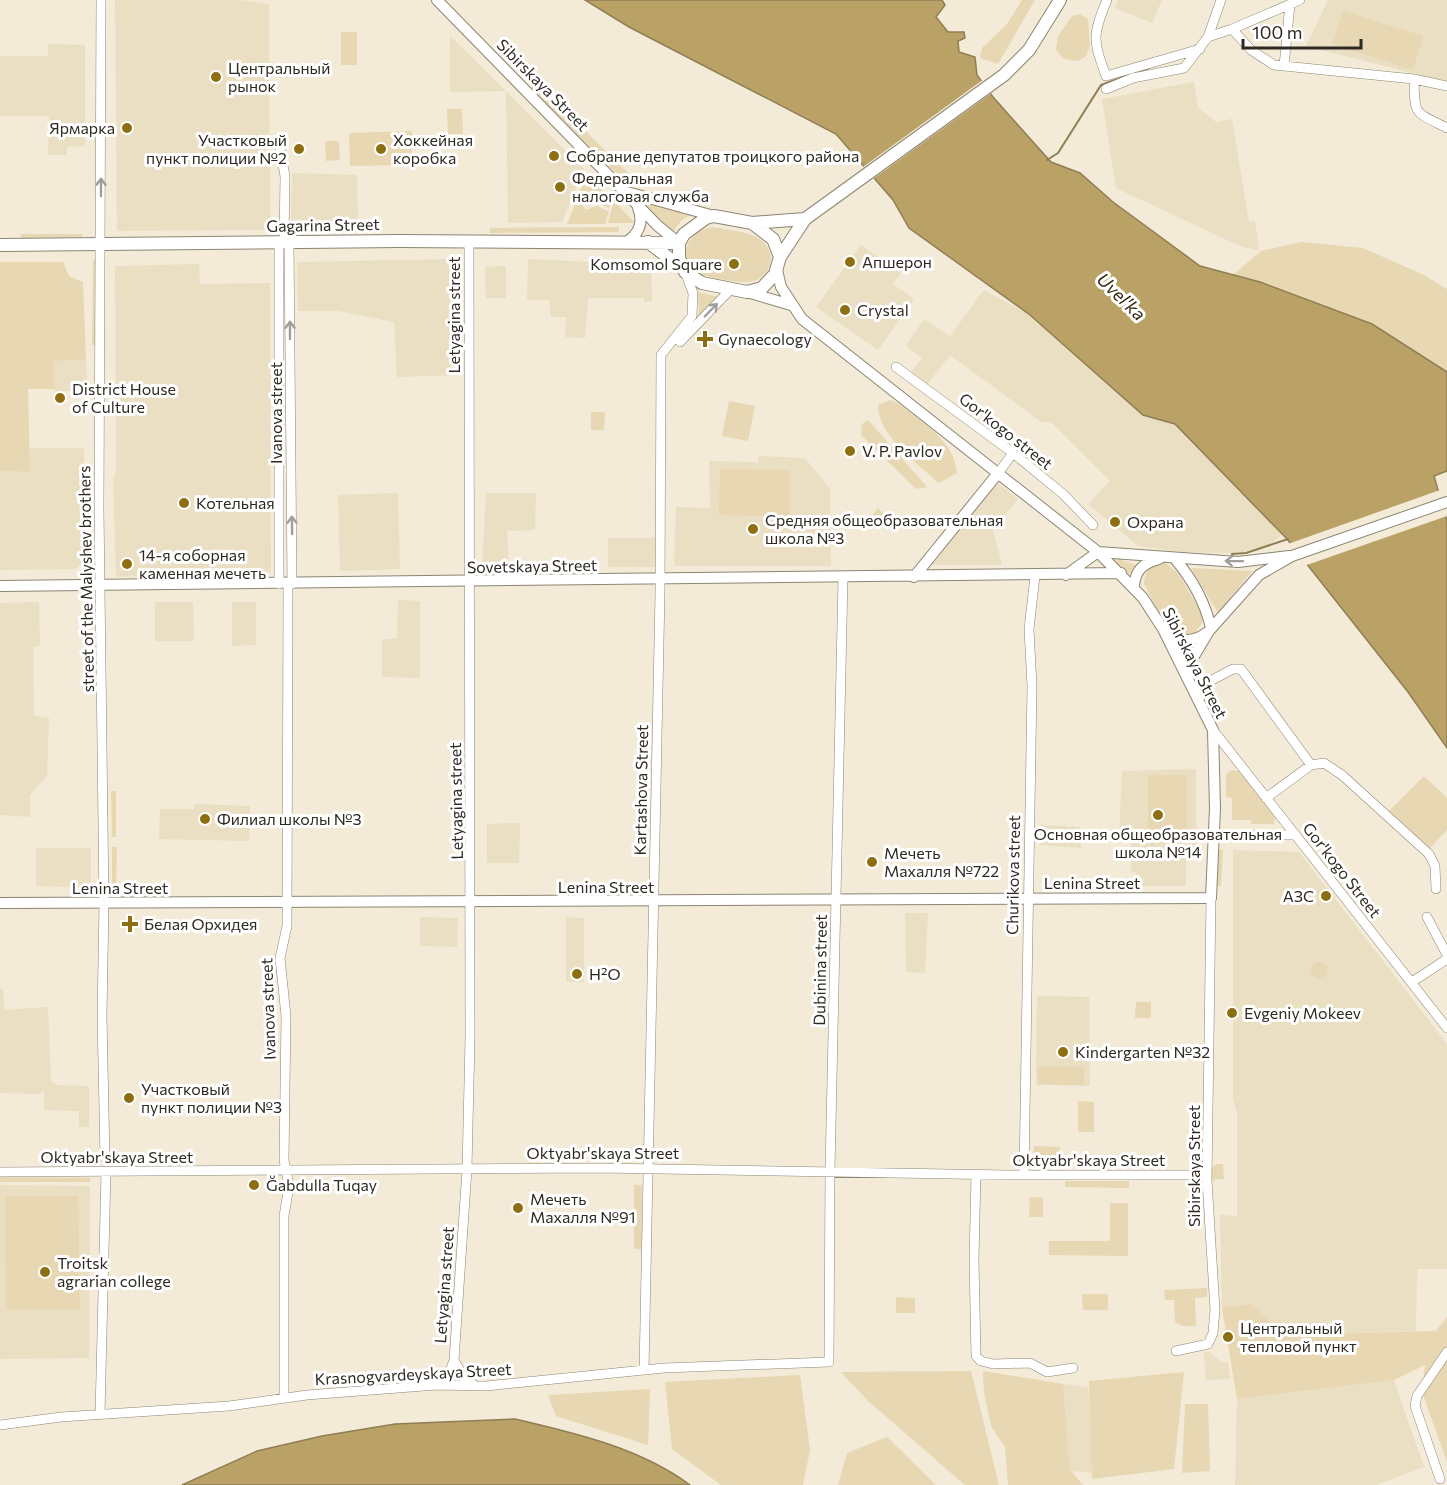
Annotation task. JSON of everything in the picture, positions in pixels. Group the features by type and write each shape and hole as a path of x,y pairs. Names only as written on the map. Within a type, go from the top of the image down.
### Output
{"main road":[{"path":"647,242 702,283 747,292 766,285 777,270 780,257 805,219 993,83 1029,50 1060,0"},
{"path":"686,272 680,258 679,243 692,226 714,216 752,223 805,219"},
{"path":"752,223 773,239 780,257"},
{"name":"Gagarina Street","path":"0,245 100,246 469,241 679,243"}],"street":[{"name":"street of the Malyshev brothers","path":"101,0 101,585 104,903 102,1016 105,1158"},
{"name":"Sibirskaya Street","path":"437,0 658,226 679,243"},
{"path":"1107,0 1095,32 1095,45 1106,76 1200,49"},
{"path":"1106,89 1133,78 1184,68 1208,37 1221,0"},
{"path":"1208,37 1300,0"},
{"path":"1284,66 1290,4"},
{"path":"1232,29 1251,50 1274,65 1414,78 1447,86"},
{"path":"1414,78 1415,109 1419,115 1447,128"},
{"name":"Ivanova street","path":"280,148 285,176 287,903 287,926 280,958 286,1016 284,1171 289,1186 284,1216 284,1398"},
{"path":"626,192 714,216"},
{"path":"626,243 637,233 642,220 635,202"},
{"name":"Letyagina street","path":"437,1385 449,1374 454,1360 467,1169 471,903 469,241"},
{"name":"Sibirskaya Street","path":"777,270 781,287 791,305 810,325 999,472 1098,552 1134,585 1163,629 1213,730 1214,835 1207,1175 1210,1277 1215,1310 1213,1334 1208,1344 1176,1351"},
{"path":"661,358 692,316 693,293 686,272"},
{"path":"661,358 731,289"},
{"name":"Sibirskaya Street","path":"747,292 791,305"},
{"name":"Kartashova Street","path":"645,1370 660,579 661,358"},
{"name":"Gor'kogo street","path":"896,367 1013,453 1063,494 1093,525"},
{"path":"914,578 1013,453"},
{"path":"1163,629 1186,641 1200,637 1210,629 1252,581 1292,556 1447,502"},
{"path":"1065,576 1098,552 1175,559 1238,561 1292,556"},
{"path":"1134,585 1135,577 1143,565 1162,558"},
{"path":"1175,559 1188,575 1207,608 1210,629 1190,663 1188,678"},
{"name":"Sovetskaya Street","path":"0,586 914,578 1121,573"},
{"name":"Churikova street","path":"1024,1175 1032,686 1029,628 1035,576"},
{"name":"Dubinina street","path":"829,1362 830,1170 843,578"},
{"path":"1193,690 1233,669 1241,669 1311,765"},
{"name":"Gor'kogo Street","path":"1213,730 1447,1028"},
{"path":"1266,798 1311,765 1324,763 1342,775 1429,854 1435,866 1436,889"},
{"path":"1214,835 1296,836"},
{"name":"Lenina Street","path":"0,903 471,903 1028,897 1211,898"},
{"path":"1412,982 1447,957 1427,917"},
{"name":"Oktyabr'skaya Street","path":"0,1172 648,1168 1024,1175 1207,1175"},
{"path":"100,1414 106,1172"},
{"path":"976,1174 975,1351 981,1361 993,1364 1030,1363 1047,1372 1073,1368"},
{"path":"1440,1479 1415,1406 1417,1396 1447,1352"},
{"name":"Letyagina street","path":"454,1360 464,1378 473,1384"},
{"name":"Krasnogvardeyskaya Street","path":"0,1425 100,1414 185,1410 284,1398 437,1385 486,1386 645,1370 829,1362"}],"shaded area":[{"path":"115,0 238,0 269,4 270,230 117,231"},
{"path":"1022,0 1035,0 998,64 980,58 982,48 1007,24"},
{"path":"1118,0 1162,0 1152,23 1115,8"},
{"path":"1328,0 1447,0 1447,82 1306,46"},
{"path":"1343,11 1423,36 1413,70 1332,44"},
{"path":"1080,14 1088,19 1090,46 1086,56 1078,61 1064,59 1056,50 1058,36 1072,16"},
{"path":"341,32 357,32 357,65 341,65"},
{"path":"450,36 506,91 450,92"},
{"path":"48,44 85,45 85,146 67,147 67,155 48,155 49,116 0,116 0,56 48,56"},
{"path":"536,82 633,178 627,184 530,88"},
{"path":"1194,82 1198,108 1216,122 1232,119 1249,222 1255,221 1259,250 1242,247 1116,188 1102,99"},
{"path":"506,91 584,169 562,222 508,223"},
{"path":"447,109 462,109 463,134 448,134"},
{"name":"Хоккейная коробка","path":"412,131 412,165 350,166 349,133"},
{"path":"325,141 339,141 340,160 326,161"},
{"path":"292,173 357,175 358,224 291,226"},
{"path":"587,174 612,199 609,208 598,203 594,195 578,196"},
{"path":"577,199 586,210 597,206 609,212 605,224 567,224"},
{"path":"636,200 695,212 681,221 670,235"},
{"path":"614,201 635,223 608,223"},
{"path":"619,227 619,232 490,233 490,228"},
{"path":"713,227 749,234 764,242 771,259 764,275 752,281 737,282 706,276 694,270 686,256 689,242 699,232"},
{"path":"21,234 82,234 82,237 21,238"},
{"path":"1301,242 1363,248 1424,275 1447,289 1447,372 1372,324 1260,282 1232,276 1261,251"},
{"path":"861,245 901,273 893,284 914,299 878,350 816,307"},
{"path":"456,259 456,375 397,377 394,322 338,311 298,311 297,262"},
{"path":"528,259 651,265 652,301 644,302 644,298 588,298 585,338 565,337 566,317 551,317 549,300 527,300"},
{"path":"93,260 98,260 97,345 92,345"},
{"path":"0,262 63,262 69,276 83,282 86,360 54,361 54,389 28,389 30,472 0,471"},
{"path":"199,264 200,284 270,283 271,572 116,577 113,480 116,471 115,266"},
{"path":"506,266 506,298 486,298 485,267"},
{"path":"984,290 1030,315 1143,415 1175,424 1283,534 1271,544 1238,553 1182,552 1138,546 1088,504 1110,481 1051,422 1041,422 950,355 926,386 910,374 922,358 906,346 924,319 950,336"},
{"path":"694,291 719,297 697,318 699,304"},
{"path":"86,360 88,391 54,391 53,361"},
{"path":"890,400 899,404 936,433 950,451 957,473 939,483 900,448 884,427 880,416 878,405"},
{"path":"729,401 755,406 748,441 722,436"},
{"path":"591,412 605,412 604,430 591,430"},
{"path":"868,420 927,487 916,489 861,435 862,424"},
{"path":"30,448 84,448 85,560 76,569 0,570 0,471 30,472"},
{"name":"Средняя общеобразовательная школа №3","path":"759,456 805,458 830,489 831,566 674,566 676,507 710,508 709,461 758,462"},
{"path":"720,469 790,470 790,516 719,515"},
{"path":"996,482 1018,499 993,530 1002,565 927,565"},
{"path":"398,493 400,569 340,571 338,495"},
{"path":"486,493 536,493 535,530 507,531 509,567 482,568"},
{"path":"878,508 893,522 887,527 873,514"},
{"path":"608,538 655,538 656,567 608,567"},
{"path":"1118,559 1136,565 1138,568 1132,577 1114,561"},
{"path":"1164,562 1178,573 1203,615 1202,623 1193,635 1176,632 1169,626 1157,610 1144,584 1149,568"},
{"path":"1191,568 1252,571 1218,613"},
{"path":"398,600 420,601 420,678 382,677 382,640 397,638"},
{"path":"39,602 40,646 33,647 34,716 49,718 47,776 30,795 30,817 0,815 0,603"},
{"path":"155,602 193,602 194,641 155,641"},
{"path":"232,602 256,602 256,645 232,646"},
{"name":"Основная общеобразовательная школа №14","path":"1196,769 1196,854 1186,854 1186,886 1136,886 1136,872 1131,871 1131,840 1119,839 1122,771"},
{"path":"1232,770 1239,771 1276,816 1274,824 1251,824 1251,820 1232,820 1232,798 1226,797 1226,774"},
{"path":"1148,775 1187,775 1187,838 1148,838"},
{"path":"1424,776 1447,798 1447,830 1429,849 1389,811"},
{"path":"111,791 116,791 116,837 112,837"},
{"name":"Филиал школы №3","path":"195,804 250,806 249,841 159,839 160,809 194,809"},
{"path":"520,823 519,863 487,863 487,824"},
{"path":"1040,825 1080,827 1081,848 1040,845"},
{"path":"112,847 117,847 116,884 112,885"},
{"path":"36,848 91,848 91,888 36,886"},
{"path":"1219,850 1223,850 1221,886 1217,886"},
{"path":"1233,850 1299,852 1447,1044 1447,1269 1417,1269 1416,1331 1283,1335 1251,1305 1222,1308 1220,1215 1237,1216 1237,1113 1233,1099"},
{"path":"905,913 928,913 925,973 906,972"},
{"path":"420,917 458,918 457,947 420,946"},
{"path":"566,917 584,918 584,982 566,982"},
{"path":"1319,962 1327,970 1319,978 1311,970"},
{"path":"0,989 3,989 4,1010 48,1007 51,1081 57,1085 89,1086 89,1127 79,1127 79,1111 44,1110 44,1091 40,1094 0,1093"},
{"name":"Kindergarten №32","path":"1037,996 1089,997 1090,1086 1036,1085"},
{"path":"1136,1002 1151,1002 1151,1018 1135,1018"},
{"path":"1038,1067 1084,1067 1084,1085 1038,1084"},
{"path":"1078,1101 1094,1102 1094,1132 1078,1132"},
{"path":"1034,1146 1060,1147 1059,1166 1033,1166"},
{"path":"1217,1164 1223,1164 1224,1179 1215,1179 1215,1183 1212,1179 1212,1168"},
{"path":"0,1177 90,1178 90,1182 0,1182"},
{"path":"1065,1181 1129,1181 1129,1188 1065,1187"},
{"name":"Troitsk agrarian college","path":"0,1185 90,1186 89,1358 0,1359"},
{"path":"634,1185 642,1185 642,1249 634,1249"},
{"path":"5,1196 78,1196 80,1309 6,1310"},
{"path":"1030,1197 1043,1198 1043,1217 1029,1217"},
{"path":"1110,1203 1128,1203 1128,1256 1049,1255 1049,1241 1110,1241"},
{"path":"1207,1288 1207,1297 1195,1298 1196,1326 1183,1326 1175,1322 1174,1300 1165,1300 1164,1290"},
{"path":"1082,1294 1108,1294 1108,1310 1083,1310"},
{"path":"896,1297 915,1298 915,1313 896,1313"},
{"path":"1251,1304 1283,1335 1436,1331 1447,1317 1447,1462 1422,1392 1425,1365 1394,1380 1237,1399 1222,1308"},
{"path":"1204,1352 1209,1352 1223,1363 1228,1362 1230,1379 1206,1380"},
{"path":"971,1371 999,1485 965,1485 868,1401 841,1372"},
{"path":"983,1371 1063,1384 1070,1470 1083,1485 1008,1485 1005,1447 991,1426 984,1393"},
{"path":"1184,1372 1174,1469 1092,1479 1089,1381"},
{"path":"800,1375 810,1450 803,1485 721,1485 672,1449 665,1382"},
{"path":"1394,1380 1424,1467 1376,1485 1235,1485 1237,1399"},
{"path":"1063,1384 1088,1387 1094,1473 1070,1471"},
{"path":"650,1389 648,1445 556,1416 548,1395"},
{"path":"1185,1404 1208,1404 1210,1471 1182,1473"},
{"path":"887,1437 936,1485 838,1485 847,1453"}],"water":[{"name":"Uvel'ka","path":"585,0 942,0 945,5 936,17 948,32 964,32 965,38 958,41 959,52 975,57 977,75 993,97 1051,162 1080,173 1113,202 1200,266 1260,282 1372,324 1447,372 1447,471 1434,476 1447,521 1447,748 1408,692 1287,539 1175,424 1143,415 1030,315 909,228 893,200 836,134 629,27"},
{"path":"515,1419 606,1443 650,1461 690,1485 182,1485 257,1451 322,1436 395,1424"}],"pier":[{"path":"984,79 993,92 873,179 863,167"},
{"path":"1440,490 1447,516 1304,566 1288,544"}],"waterway":[{"path":"1134,73 1149,68"},
{"path":"1047,160 1058,153 1101,85 1123,77"},
{"path":"1233,559 1232,554 1246,553 1288,539"}],"place":[{"name":"Центральный рынок","path":"216,77"},
{"name":"Ярмарка","path":"127,128"},
{"name":"Участковый пункт полиции №2","path":"299,149"},
{"name":"Хоккейная коробка","path":"381,149"},
{"name":"Собрание депутатов троицкого района","path":"554,156"},
{"name":"Федеральная налоговая служба","path":"560,187"},
{"name":"Апшерон","path":"850,262"},
{"name":"Komsomol Square","path":"734,264"},
{"name":"Crystal","path":"845,310"},
{"name":"Gynaecology","path":"705,339"},
{"name":"District House of Culture","path":"60,398"},
{"name":"V. P. Pavlov","path":"850,451"},
{"name":"Котельная","path":"184,503"},
{"name":"Охрана","path":"1115,522"},
{"name":"Средняя общеобразовательная школа №3","path":"753,529"},
{"name":"14-я соборная каменная мечеть","path":"127,564"},
{"name":"Основная общеобразовательная школа №14","path":"1158,815"},
{"name":"Филиал школы №3","path":"205,819"},
{"name":"Мечеть Махалля №722","path":"872,862"},
{"name":"АЗС","path":"1326,896"},
{"name":"Белая Орхидея","path":"130,924"},
{"name":"H²O","path":"577,974"},
{"name":"Evgeniy Mokeev","path":"1232,1013"},
{"name":"Kindergarten №32","path":"1063,1052"},
{"name":"Участковый пункт полиции №3","path":"129,1098"},
{"name":"Ğabdulla Tuqay","path":"254,1185"},
{"name":"Мечеть Махалля №91","path":"518,1208"},
{"name":"Troitsk agrarian college","path":"45,1272"},
{"name":"Центральный тепловой пункт","path":"1228,1337"}]}
